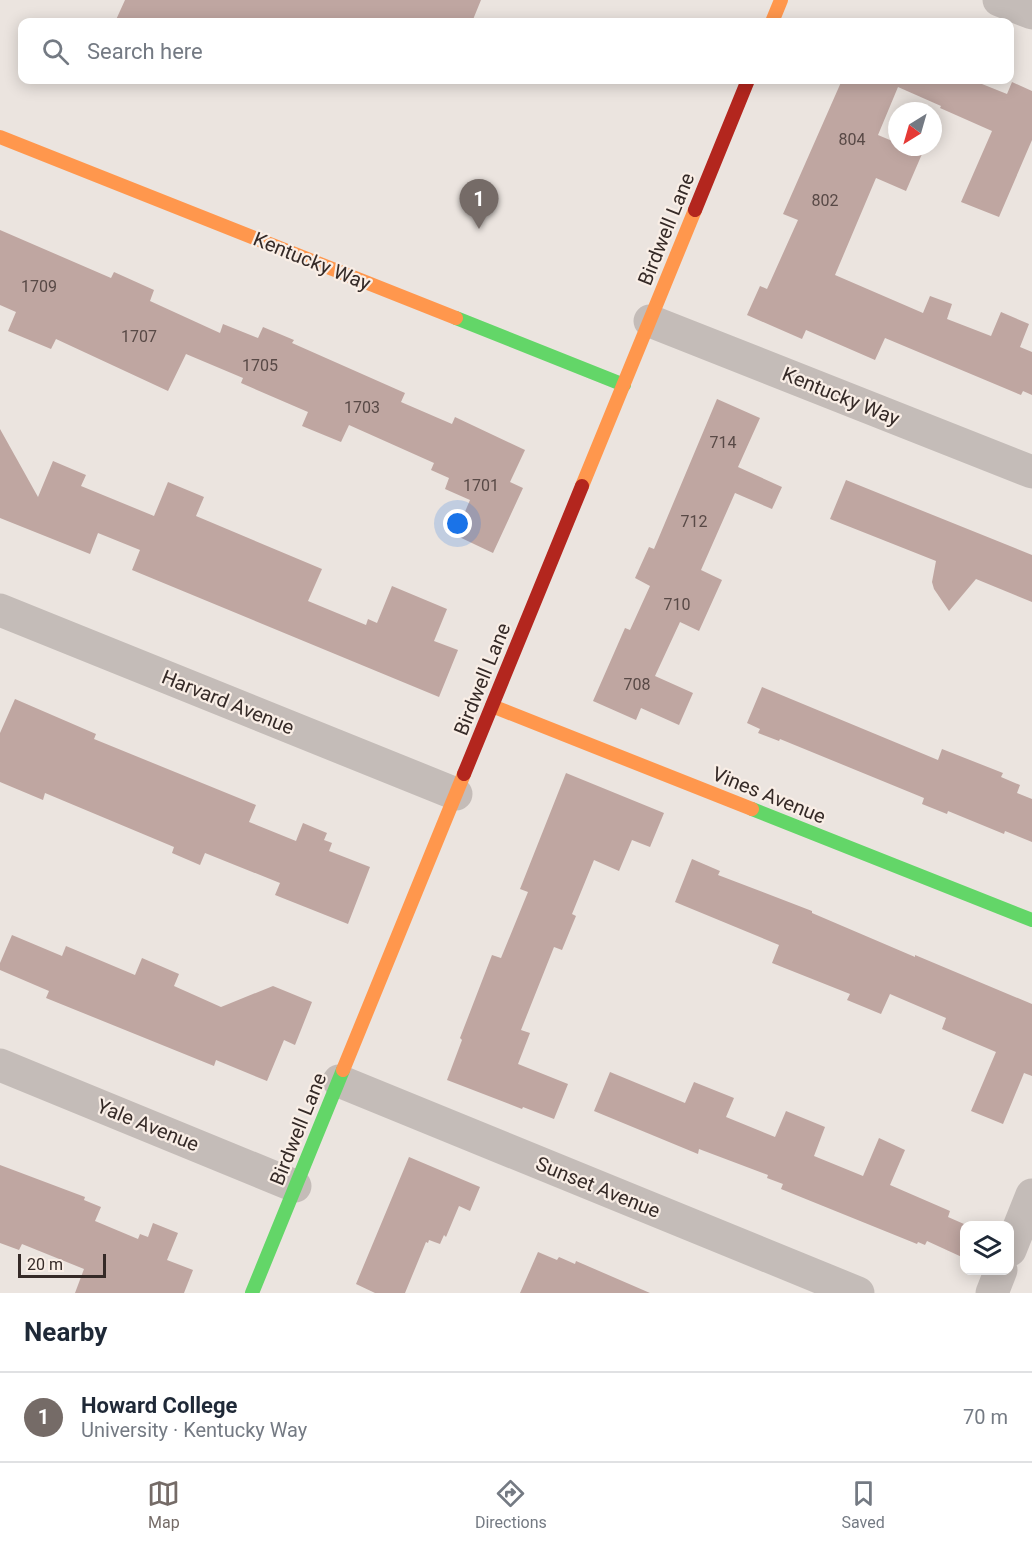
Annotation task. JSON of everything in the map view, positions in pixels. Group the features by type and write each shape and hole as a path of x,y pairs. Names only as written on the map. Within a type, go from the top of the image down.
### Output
{"main road":[{"path":"774,18 781,0"},
{"name":"Birdwell Lane","path":"252,1293 746,84"},
{"name":"Kentucky Way","path":"0,137 624,385"},
{"name":"Vines Avenue","path":"492,706 1032,920"}],"street":[{"path":"999,0 1032,13"},
{"name":"Kentucky Way","path":"650,321 1032,472"},
{"name":"Harvard Avenue","path":"0,610 456,794"},
{"name":"Yale Avenue","path":"0,1065 296,1186"},
{"name":"Sunset Avenue","path":"339,1081 858,1293"},
{"path":"1014,1240 1032,1195"},
{"path":"992,1293 999,1275"}],"building":[{"path":"125,0 481,0 474,18 117,18"},
{"path":"1014,83 1032,91 1032,140 999,217 961,202 992,131 942,109 942,102 932,102 898,87 892,102 888,102 888,111 878,135 888,139 888,156 921,156 906,191 876,178 835,275 923,313 930,296 952,304 947,319 991,336 1001,312 1029,324 1020,347 1032,352 1032,395 1023,391 1021,395 885,338 875,360 806,330 802,339 747,315 760,286 767,289 798,220 783,214 840,84 982,84 1007,94 1011,84"},
{"path":"0,230 111,278 114,272 154,290 150,301 220,333 223,324 258,338 263,327 294,340 292,343 405,393 401,402 452,424 455,417 525,450 510,482 523,488 493,553 455,535 470,500 445,489 449,478 431,470 434,463 349,425 341,442 302,426 308,412 241,383 243,378 186,354 168,391 56,339 51,349 8,331 16,312 0,305"},
{"path":"717,399 760,418 738,467 782,487 772,509 735,493 701,570 722,580 699,631 680,622 655,676 693,693 679,725 641,708 636,720 593,701 625,628 630,630 650,586 635,578 649,547 654,549"},
{"path":"0,429 38,497 53,461 86,475 81,486 154,516 168,482 204,497 196,516 322,569 308,601 366,625 368,619 377,623 392,586 447,609 434,641 458,650 439,697 132,570 140,550 98,533 90,554 0,518"},
{"path":"846,480 1032,555 1032,602 976,579 949,611 934,589 932,582 936,561 830,519"},
{"path":"762,687 938,760 942,749 1003,773 1001,777 1020,785 1017,793 1032,799 1032,842 1005,831 1004,834 948,811 947,814 922,804 924,798 780,739 779,741 758,733 760,729 747,723"},
{"path":"15,699 96,734 94,739 256,805 249,822 296,841 303,823 327,833 324,840 332,843 329,851 370,867 348,924 275,895 280,883 205,853 200,865 172,853 174,847 45,793 43,800 0,782 0,733"},
{"path":"566,773 664,813 650,847 632,840 619,871 594,860 572,914 576,916 562,950 554,947 521,1030 530,1033 518,1064 568,1084 554,1119 447,1080 462,1040 460,1038 492,955 501,958 528,892 520,889"},
{"path":"692,859 720,871 718,875 812,911 812,913 915,957 915,955 1032,1004 1032,1076 1024,1073 1003,1124 971,1111 996,1052 942,1029 946,1018 890,994 881,1014 847,1000 850,994 772,963 779,945 675,902"},
{"path":"12,935 62,956 66,946 135,975 142,958 179,974 174,986 221,1007 273,986 312,1002 295,1045 284,1040 267,1081 216,1060 214,1066 46,998 49,991 0,970 0,963"},
{"path":"610,1072 685,1103 694,1082 734,1098 726,1117 775,1137 786,1111 825,1127 814,1156 863,1176 879,1138 905,1150 890,1185 950,1211 948,1217 960,1222 960,1256 927,1241 925,1245 918,1242 917,1244 781,1189 783,1184 767,1178 768,1175 699,1149 698,1154 594,1111"},
{"path":"409,1157 480,1187 470,1211 459,1206 446,1237 444,1235 440,1244 429,1240 428,1243 426,1242 405,1293 375,1293 356,1284"},
{"path":"0,1165 85,1197 84,1200 101,1207 95,1221 138,1239 140,1234 148,1237 153,1223 178,1233 167,1260 193,1270 184,1293 75,1293 84,1269 22,1244 19,1250 0,1243"},
{"path":"538,1252 557,1260 559,1257 575,1264 576,1261 650,1293 520,1293"}],"traffic: fast":[{"path":"456,318 624,385"},
{"path":"752,809 1032,920"},
{"path":"252,1293 343,1070"}],"traffic: slow":[{"path":"774,18 781,0"},
{"path":"0,137 456,318"},
{"path":"582,486 695,210"},
{"path":"492,706 752,809"},
{"path":"343,1070 464,774"}],"traffic: jam":[{"path":"695,210 746,84"},
{"path":"464,774 582,486"}],"place":[{"name":"Howard College","path":"479,229"}]}
